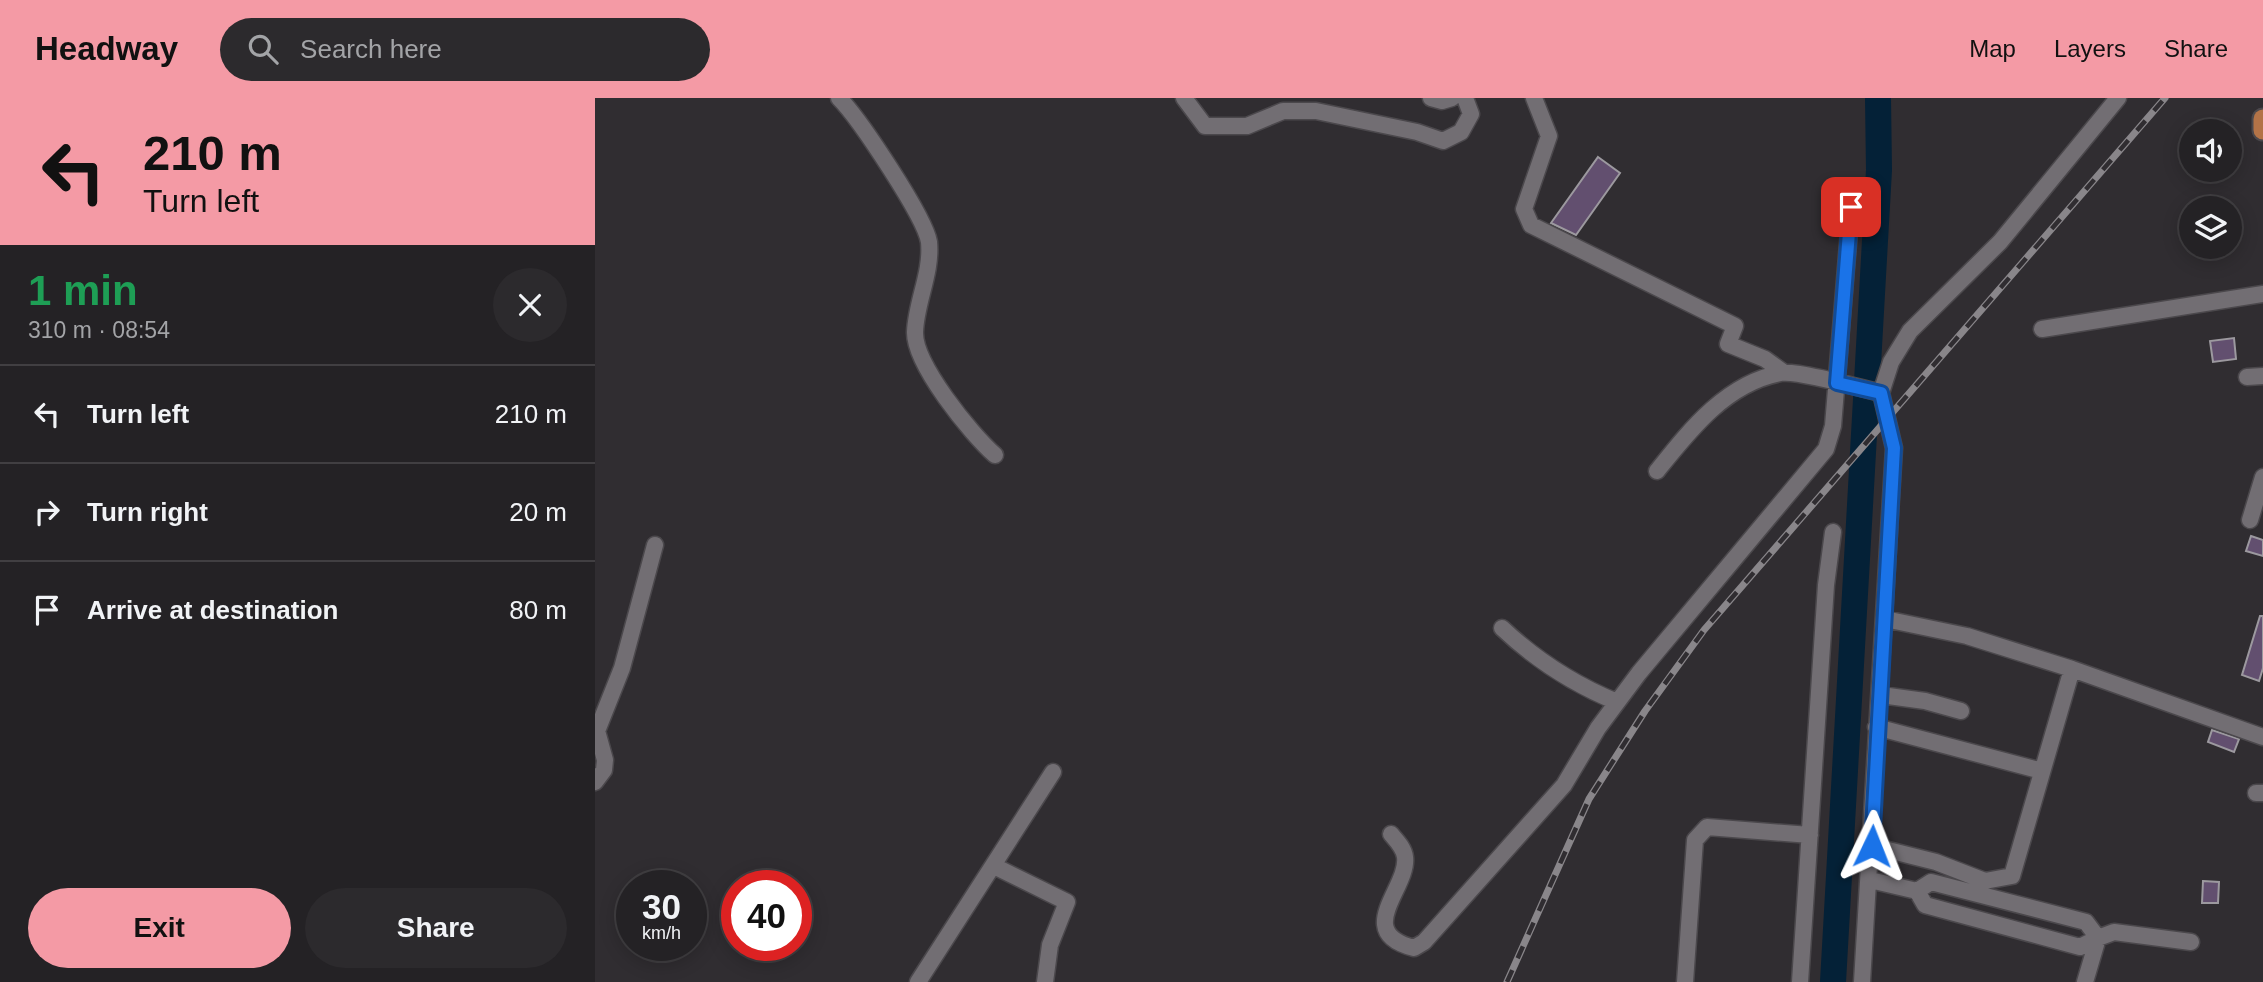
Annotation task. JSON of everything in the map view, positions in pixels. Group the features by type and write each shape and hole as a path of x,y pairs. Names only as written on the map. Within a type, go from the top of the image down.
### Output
{"main road":[{"path":"2263,119 2263,131"}],"street":[{"path":"839,98 856,115 929,239 929,258 915,334 917,349 958,416 974,437 995,455"},
{"path":"1184,98 1205,126 1247,126 1283,111 1316,111 1417,132 1443,141 1461,132 1471,114 1465,98"},
{"path":"1431,98 1441,101 1452,98"},
{"path":"1534,98 1549,136 1524,209 1531,225 1735,326 1728,344 1765,359 1783,372 1876,392"},
{"path":"1865,977 1876,727 1881,695 1894,448 1876,392 1910,331 2000,242 2118,98"},
{"path":"1391,834 1400,844 1406,858 1403,873 1384,916 1388,932 1405,946 1414,948 1425,942 1564,785 1617,702 1826,449 1840,384 1851,207"},
{"path":"2042,330 2263,294"},
{"path":"1657,471 1694,425 1712,409 1733,393 1783,372"},
{"path":"2250,520 2263,477"},
{"path":"1800,982 1826,585 1833,532"},
{"path":"595,782 604,770 605,760 597,731 622,668 655,545"},
{"path":"1885,619 1967,636 2072,669 2263,737"},
{"path":"1502,628 1551,669 1580,687 1617,702"},
{"path":"1872,846 1936,862 1985,881 2012,876 2072,669"},
{"path":"1881,695 1925,701 1961,711"},
{"path":"1876,727 2042,771"},
{"path":"918,982 1053,772"},
{"path":"1685,982 1695,840 1700,832 1707,827 1810,835"},
{"path":"994,866 1067,902 1050,945 1045,982"},
{"path":"1870,880 1917,891 1931,882 1944,885 2086,922 2098,938"},
{"path":"1917,891 1925,905 2080,947 2113,932 2191,942"},
{"path":"2085,982 2098,938"}],"building":[{"path":"1598,157 1620,173 1576,235 1551,223"},
{"path":"2234,338 2236,359 2213,362 2210,341"},
{"path":"2251,536 2263,540 2263,556 2246,551"},
{"path":"2260,616 2263,616 2263,668 2259,681 2242,675"},
{"path":"2212,730 2239,739 2234,752 2208,742"},
{"path":"2203,881 2219,882 2218,903 2202,903"}],"waterway":[{"path":"1833,982 1879,170 1878,98"}],"railway":[{"path":"1507,982 1589,799 1645,711 1704,630 2165,98"}],"route":[{"path":"1851,207 1837,383 1881,393 1894,448 1881,695 1876,727 1872,846"}]}
